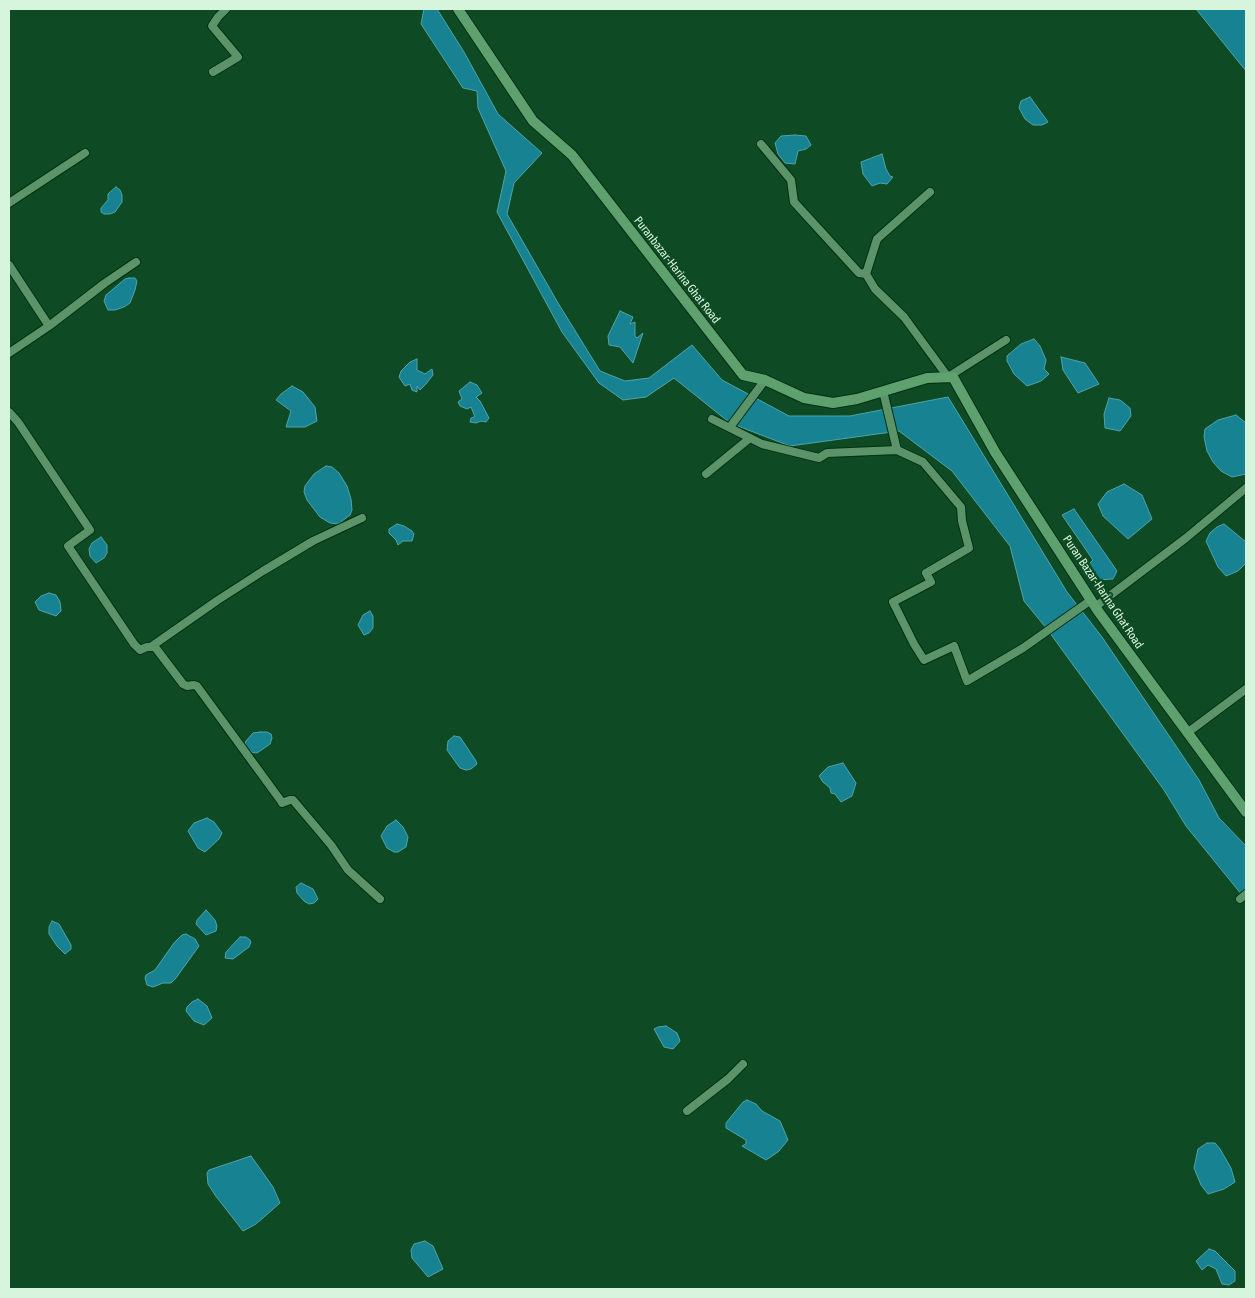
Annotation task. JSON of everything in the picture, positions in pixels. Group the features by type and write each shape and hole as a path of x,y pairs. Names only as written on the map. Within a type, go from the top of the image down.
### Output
{"main road":[{"name":"Puranbazar-Harina Ghat Road","path":"458,9 533,121 572,155 743,375 765,380 804,398 833,403 857,399 927,378 951,377"},
{"name":"Puran Bazar-Harina Ghat Road","path":"951,377 995,452 1093,603 1187,733 1246,810"}],"street":[{"path":"213,72 238,57 212,26 226,9"},
{"path":"762,144 791,180 794,202 859,273 866,274"},
{"path":"9,203 85,153"},
{"path":"930,192 878,239 866,274 875,289 904,317 951,377 1006,340"},
{"path":"9,353 136,262"},
{"path":"9,266 49,326"},
{"path":"730,428 765,380"},
{"path":"883,390 897,450"},
{"path":"9,412 18,422 90,530 68,546 134,644 140,650 152,646 263,571 322,536 362,518"},
{"path":"712,419 762,444 819,458 827,453 897,450 923,462 961,507 962,521 969,548 926,573 931,582 893,602 924,660 954,646 967,681 1093,603 1186,538 1246,488"},
{"path":"706,474 750,438"},
{"path":"152,646 155,647 185,686 197,686 280,801 282,803 293,800 331,844 348,870 380,899"},
{"path":"1187,733 1246,689"},
{"path":"687,1110 728,1079 744,1064"}],"water":[{"path":"424,9 437,9 464,52 498,114 542,153 514,183 507,214 600,371 625,381 649,378 692,345 722,380 789,416 850,416 948,397 1067,592 1102,637 1199,780 1219,818 1246,846 1246,900 1186,826 1164,790 1047,629 1024,601 1010,546 952,471 899,431 790,446 730,423 674,378 646,397 623,400 599,383 562,332 497,212 506,171 478,108 477,91 463,88 421,24"},
{"path":"1196,9 1246,9 1246,71"},
{"path":"1030,97 1048,122 1042,125 1033,125 1025,119 1019,108 1021,101"},
{"path":"781,136 806,136 811,145 806,149 798,151 795,164 785,163 778,154 775,143"},
{"path":"882,154 886,169 890,176 893,177 887,184 880,183 872,186 863,174 861,162"},
{"path":"116,187 122,195 122,202 115,212 104,214 101,212 101,208 108,200 108,194"},
{"path":"135,278 137,281 130,303 115,310 108,310 104,301 106,295 125,279"},
{"path":"620,311 633,317 630,324 635,322 635,336 637,338 643,333 633,363 620,347 609,345 608,336"},
{"path":"1034,339 1040,346 1046,360 1044,369 1049,374 1041,381 1027,386 1014,374 1007,361 1007,356 1021,344"},
{"path":"1061,357 1085,363 1099,384 1078,393 1063,370"},
{"path":"417,359 417,370 425,374 432,369 433,375 420,390 417,386 417,392 412,390 410,384 405,386 399,377 401,371 410,362"},
{"path":"470,382 477,385 482,393 476,397 489,418 486,422 470,422 471,418 475,417 471,407 467,409 460,406 458,402 462,399 459,391"},
{"path":"292,386 303,392 315,407 317,421 305,427 286,427 291,411 276,400"},
{"path":"1109,398 1120,400 1130,408 1131,416 1120,431 1105,428 1104,414"},
{"path":"1236,415 1246,423 1246,474 1232,477 1221,471 1213,462 1207,451 1204,437 1205,429 1218,420"},
{"path":"326,466 332,467 339,473 347,486 351,499 352,510 350,515 338,524 330,523 320,517 307,500 304,492 305,486 314,474"},
{"path":"1124,484 1142,495 1152,519 1128,539 1103,516 1098,504 1107,492"},
{"path":"1074,509 1117,571 1113,579 1097,580 1086,567 1093,560 1062,515"},
{"path":"397,524 412,531 414,534 412,541 403,541 398,545 389,533 389,529"},
{"path":"1224,524 1246,542 1246,563 1238,571 1226,576 1218,567 1206,541 1210,533"},
{"path":"101,537 107,545 107,553 104,558 96,563 90,556 89,549 92,543"},
{"path":"49,593 56,595 60,602 61,611 56,616 39,610 35,602 41,596"},
{"path":"370,611 373,616 373,628 364,635 358,625 363,615"},
{"path":"253,733 271,734 270,744 257,753 249,752 244,746 246,741"},
{"path":"454,736 460,737 476,761 477,764 471,769 460,768 447,750 448,741"},
{"path":"843,763 856,783 852,796 841,802 835,794 831,793 830,788 819,776 828,767"},
{"path":"207,818 214,822 222,833 219,839 205,852 198,848 188,831 194,823"},
{"path":"396,820 403,827 408,837 406,847 398,852 394,852 387,848 381,836 387,826"},
{"path":"301,883 313,889 318,899 314,903 309,904 297,893 296,887"},
{"path":"206,910 215,920 217,926 216,931 206,935 196,924 197,920"},
{"path":"52,921 59,924 71,945 71,949 65,954 49,934 49,927"},
{"path":"186,934 195,939 199,946 176,978 171,983 163,983 153,987 147,985 146,975 155,970 174,943 182,935"},
{"path":"240,937 246,937 250,940 249,947 233,959 225,958 226,952"},
{"path":"198,999 207,1006 212,1018 204,1025 194,1021 186,1011 192,1002"},
{"path":"666,1026 677,1033 680,1041 673,1049 664,1047 654,1029"},
{"path":"747,1100 780,1121 788,1140 778,1152 766,1160 742,1146 746,1144 746,1140 726,1128 726,1123 743,1102"},
{"path":"1207,1143 1215,1143 1220,1149 1231,1168 1235,1182 1224,1189 1208,1194 1201,1185 1194,1168 1198,1149"},
{"path":"251,1156 273,1187 280,1203 256,1224 243,1231 208,1184 207,1173 209,1170"},
{"path":"425,1241 433,1246 443,1269 428,1277 412,1258 411,1250 414,1244"},
{"path":"1209,1249 1215,1251 1235,1271 1235,1281 1229,1285 1222,1284 1216,1269 1208,1265 1202,1270 1196,1261"}]}
